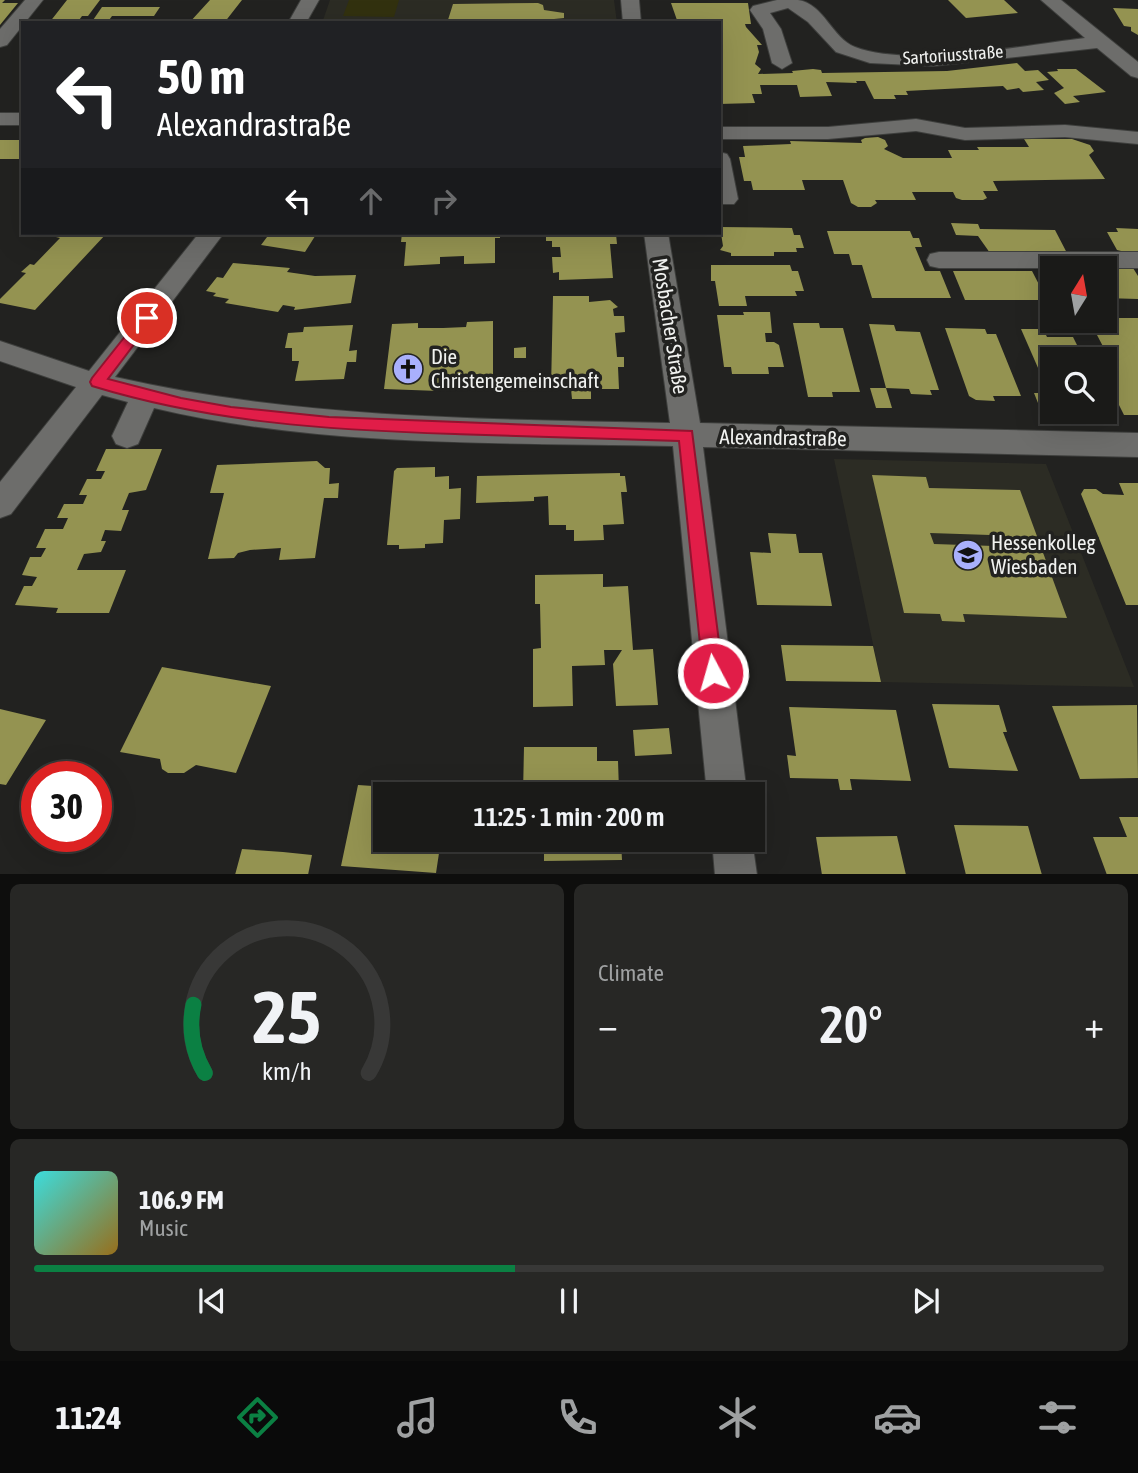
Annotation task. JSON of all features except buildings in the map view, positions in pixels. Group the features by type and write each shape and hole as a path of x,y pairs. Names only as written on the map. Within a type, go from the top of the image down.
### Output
{"street":[{"path":"0,41 34,0"},
{"path":"298,21 310,0"},
{"path":"631,0 632,21"},
{"path":"1050,0 1138,72"},
{"path":"782,63 772,29 759,10 788,1"},
{"name":"Sartoriusstraße","path":"788,1 817,20 841,47 857,54 884,59 936,59 1106,47"},
{"path":"1106,47 1138,64"},
{"path":"0,119 21,119"},
{"path":"721,133 828,133 916,125 978,135 1065,131 1138,138"},
{"path":"721,170 726,199"},
{"path":"0,505 210,235"},
{"name":"Mosbacher Straße","path":"656,235 687,435 726,782"},
{"path":"939,260 1138,260"},
{"name":"Alexandrastraße","path":"0,351 33,364 145,395 231,413 329,424 1138,445"},
{"path":"127,436 145,395"},
{"path":"733,852 736,874"}],"shaded area":[{"path":"330,0 614,0 617,21 323,21"},
{"path":"349,0 399,0 394,17 343,16"},
{"name":"Hessenkolleg Wiesbaden","path":"834,459 1046,464 1134,687 881,682"}],"place":[{"name":"Die Christengemeinschaft","path":"408,369"},
{"name":"Hessenkolleg Wiesbaden","path":"968,555"}],"route":[{"path":"147,318 97,382 181,404 231,413 329,424 687,435 713,673"}]}
